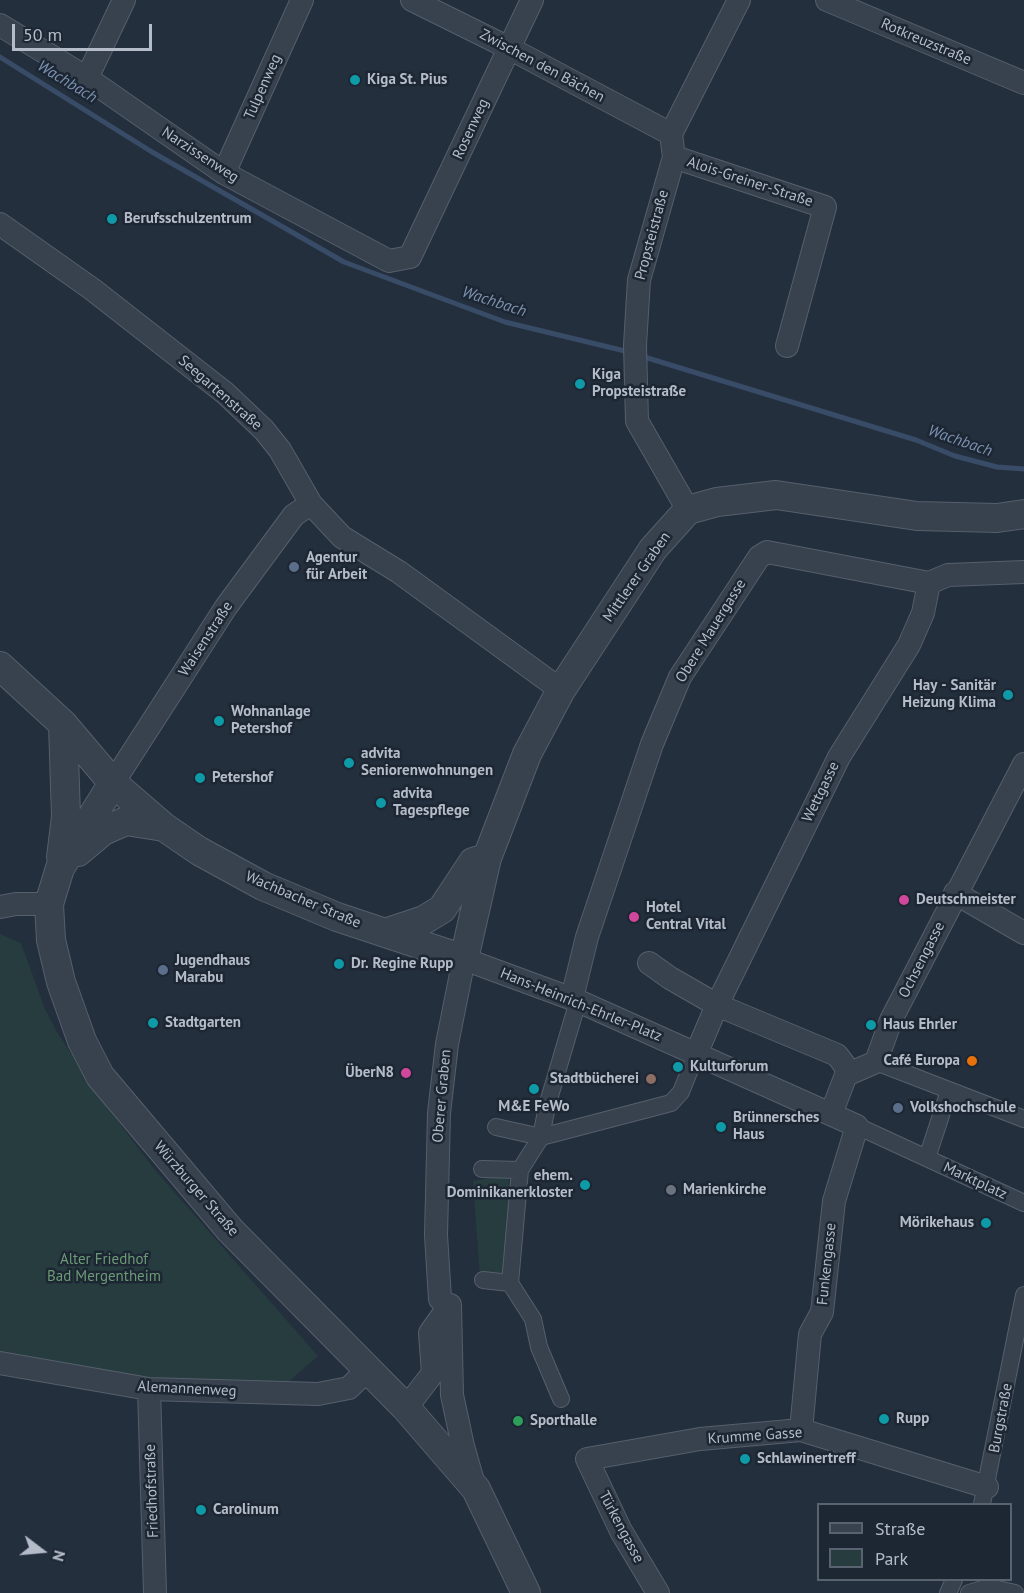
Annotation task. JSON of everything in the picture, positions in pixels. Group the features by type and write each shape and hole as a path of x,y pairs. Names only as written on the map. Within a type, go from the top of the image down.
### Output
{"street":[{"path":"87,78 124,0"},
{"name":"Tulpenweg","path":"224,173 302,0"},
{"name":"Zwischen den Bächen","path":"412,0 509,48 670,134"},
{"name":"Rosenweg","path":"410,257 532,0"},
{"path":"670,134 739,0"},
{"name":"Rotkreuzstraße","path":"827,0 1024,83"},
{"name":"Narzissenweg","path":"0,25 87,78 224,173 389,261 410,257"},
{"name":"Propsteistraße","path":"670,134 674,157 639,280 635,345 637,421 688,510"},
{"name":"Alois-Greiner-Straße","path":"674,157 825,207 787,346"},
{"name":"Seegartenstraße","path":"0,224 92,289 225,393 264,430 280,450 311,504 342,537 399,572 561,690"},
{"path":"688,510 717,502 776,495 917,516 997,518 1024,514"},
{"name":"Waisenstraße","path":"113,783 226,607 294,515 311,504"},
{"name":"Mittlerer Graben","path":"464,959 487,858 527,754 561,690 653,549 688,510"},
{"name":"Obere Mauergasse","path":"575,999 587,937 652,744 680,677 759,557 767,552 929,583 948,575 1024,572"},
{"name":"Wettgasse","path":"717,1005 838,757 909,645 923,613 929,583"},
{"name":"Wachbacher Straße","path":"0,666 63,724 113,783 164,827 199,851 263,886 337,917 464,959"},
{"path":"60,868 66,817 63,724"},
{"name":"Ochsengasse","path":"876,1062 891,1020 1024,764"},
{"path":"66,817 85,797 113,783"},
{"name":"Würzburger Straße","path":"113,783 60,868 49,904 51,940 61,982 82,1041 100,1076 230,1230 406,1408 476,1489 526,1593"},
{"path":"60,868 103,831 126,821 164,827"},
{"path":"385,933 424,920 442,909 473,862 487,858"},
{"path":"955,893 1024,933"},
{"path":"0,907 16,904 49,904"},
{"name":"Hans-Heinrich-Ehrler-Platz","path":"464,959 575,999 831,1114"},
{"name":"Oberer Graben","path":"464,959 447,1044 439,1113 436,1235 448,1248 452,1395 463,1446 476,1489"},
{"path":"649,963 717,1005 837,1055 846,1067 846,1075 831,1114 857,1126"},
{"path":"561,1399 538,1347 533,1319 510,1283 520,1170 541,1137 575,999"},
{"path":"496,1127 541,1137 671,1103 681,1092 717,1005"},
{"path":"846,1075 876,1062 1024,1119"},
{"name":"Marktplatz","path":"927,1158 949,1091"},
{"name":"Marktplatz","path":"857,1126 1024,1203"},
{"name":"Funkengasse","path":"801,1430 810,1334 822,1312 834,1201 857,1126"},
{"path":"482,1169 520,1170"},
{"path":"483,1280 510,1283"},
{"name":"Burgstraße","path":"985,1496 1024,1295"},
{"path":"406,1408 433,1373 430,1333 449,1306"},
{"name":"Alemannenweg","path":"0,1363 149,1389 318,1394 349,1388 367,1370"},
{"name":"Friedhofstraße","path":"149,1389 155,1593"},
{"name":"Krumme Gasse","path":"588,1459 700,1439 801,1430 985,1496"},
{"name":"Türkengasse","path":"588,1459 621,1531 658,1593"},
{"path":"969,1593 989,1587 1015,1593"}],"green space":[{"name":"Alter Friedhof Bad Mergentheim","path":"0,934 21,943 45,1009 57,1032 101,1099 155,1170 318,1356 287,1383 120,1376 0,1352"},
{"path":"509,1175 508,1276 480,1277 473,1181"}],"waterway":[{"name":"Wachbach","path":"0,57 152,152 344,262 505,322 629,352"},
{"name":"Wachbach","path":"641,356 916,440 955,456 997,467 1024,469"}],"place":[{"name":"Kiga St. Pius","path":"355,80"},
{"name":"Berufsschulzentrum","path":"112,219"},
{"name":"Kiga Propsteistraße","path":"580,384"},
{"name":"Agentur für Arbeit","path":"294,567"},
{"name":"Hay - Sanitär Heizung Klima","path":"1008,695"},
{"name":"Wohnanlage Petershof","path":"219,721"},
{"name":"advita Seniorenwohnungen","path":"349,763"},
{"name":"Petershof","path":"200,778"},
{"name":"advita Tagespflege","path":"381,803"},
{"name":"Deutschmeister","path":"904,900"},
{"name":"Hotel Central Vital","path":"634,917"},
{"name":"Dr. Regine Rupp","path":"339,964"},
{"name":"Jugendhaus Marabu","path":"163,970"},
{"name":"Stadtgarten","path":"153,1023"},
{"name":"Haus Ehrler","path":"871,1025"},
{"name":"Café Europa","path":"972,1061"},
{"name":"Kulturforum","path":"678,1067"},
{"name":"ÜberN8","path":"406,1073"},
{"name":"Stadtbücherei","path":"651,1079"},
{"name":"M&E FeWo","path":"534,1089"},
{"name":"Volkshochschule","path":"898,1108"},
{"name":"Brünnersches Haus","path":"721,1127"},
{"name":"ehem. Dominikanerkloster","path":"585,1185"},
{"name":"Marienkirche","path":"671,1190"},
{"name":"Mörikehaus","path":"986,1223"},
{"name":"Rupp","path":"884,1419"},
{"name":"Sporthalle","path":"518,1421"},
{"name":"Schlawinertreff","path":"745,1459"},
{"name":"Carolinum","path":"201,1510"}]}
